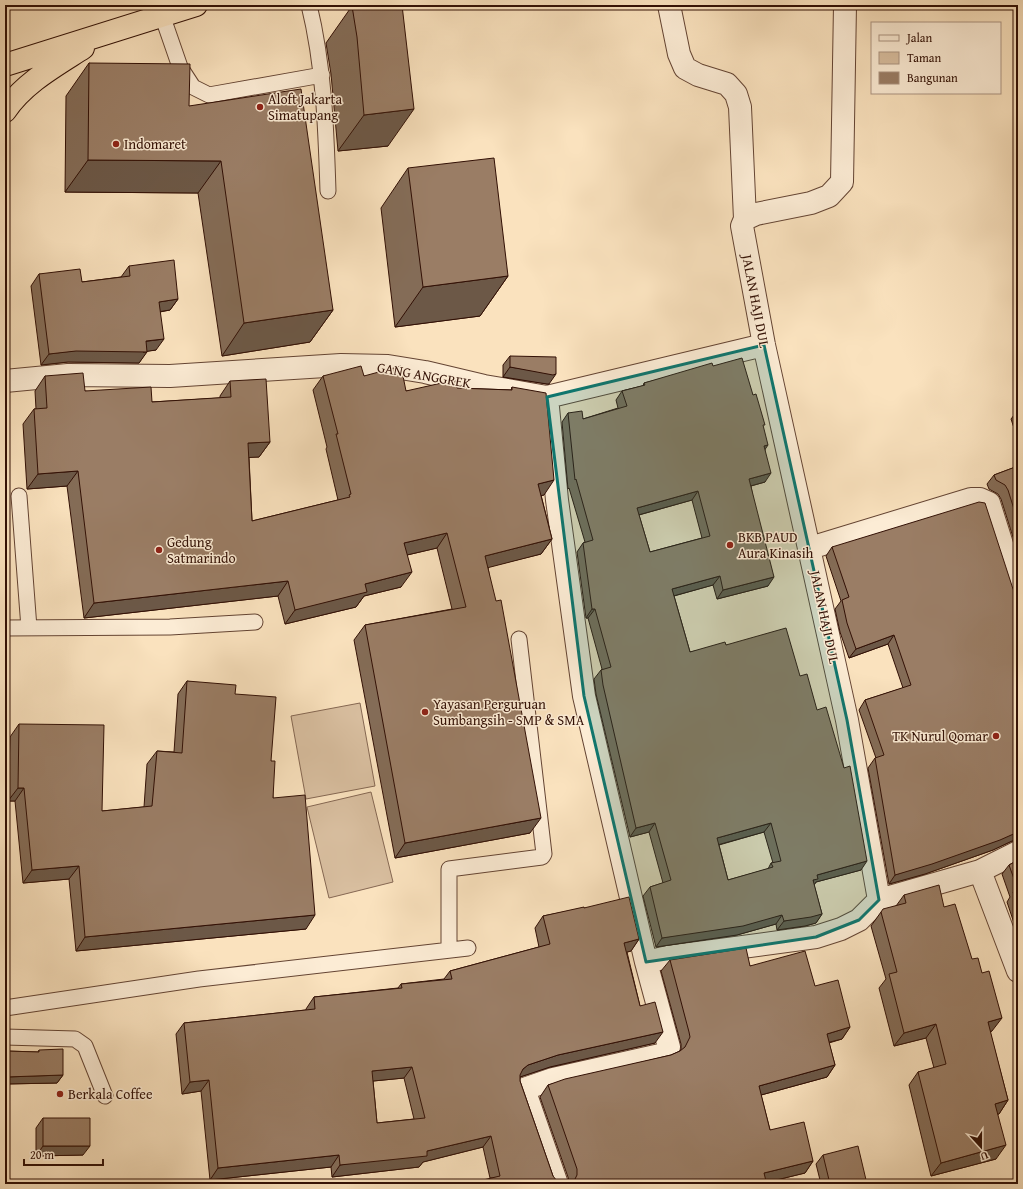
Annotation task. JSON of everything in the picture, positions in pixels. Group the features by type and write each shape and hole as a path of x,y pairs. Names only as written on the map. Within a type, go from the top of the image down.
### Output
{"highway":[{"path":"5,65 196,5"},
{"path":"5,111 35,80 104,34"}],"street":[{"name":"JALAN HAJI DUL","path":"670,5 679,54 685,68 698,75 727,84 736,94 740,107 744,219 742,226 764,345 848,720 879,900"},
{"path":"744,219 756,214 811,203 829,196 842,182 845,5"},
{"name":"GANG ANGGREK","path":"5,381 68,375 170,376 341,365 388,366 425,372 484,386 547,397 764,345"},
{"path":"547,397 557,500 584,696 646,962 669,1047 666,1052 660,1055 554,1079 524,1089 558,1184"},
{"path":"810,548 971,499 980,499 989,503 1018,595"},
{"path":"646,962 668,957 816,937 841,929 859,920 879,900 980,871 1018,852"},
{"path":"980,871 1018,971"}],"lane":[{"path":"309,5 322,75 328,191"},
{"path":"162,15 180,67 193,88 209,95 322,75"},
{"path":"20,496 29,628"},
{"path":"5,628 170,627 255,622"},
{"path":"448,950 449,869 542,857 544,854 519,639"},
{"path":"5,1008 199,979 468,948"},
{"path":"5,1037 75,1039 85,1046 105,1096"}],"highlighted area":[{"path":"764,345 847,720 879,900 859,920 816,937 646,962 584,696 547,397"}],"green space":[{"path":"360,703 375,786 306,799 291,716"},
{"path":"371,792 393,882 329,898 307,807"}],"building":[{"path":"402,5 414,109 364,115 357,37 352,6"},
{"path":"89,63 190,64 189,106 301,89 333,310 244,323 221,161 88,160"},
{"path":"494,158 508,276 423,287 408,168"},
{"path":"174,260 178,299 159,302 164,339 146,341 147,352 76,351 49,354 39,274 80,269 82,282 130,276 129,266"},
{"path":"510,356 556,357 556,374 553,375 510,367"},
{"path":"742,358 753,395 756,394 765,425 763,425 768,445 764,446 771,473 749,479 774,577 723,590 720,576 672,589 690,652 725,642 726,645 786,628 800,676 807,674 817,710 826,707 844,768 850,766 867,861 817,875 818,879 813,880 822,914 784,921 782,915 743,926 662,938 650,887 671,880 655,823 636,828 603,685 601,670 611,667 595,609 592,609 583,543 593,540 576,479 575,480 568,413 582,411 583,419 627,406 622,391 712,363 713,366","holes":["698,491 710,536 650,552 637,508","771,823 781,861 771,863 773,867 728,880 717,838"]},
{"path":"361,366 364,376 401,366 406,391 455,380 457,388 512,390 512,387 546,393 554,480 538,484 552,539 485,556 496,601 501,600 541,818 405,843 365,625 466,607 447,533 404,543 412,572 365,584 367,592 295,610 288,581 94,603 78,471 38,474 34,409 47,408 45,376 83,373 85,391 151,387 152,402 231,397 230,381 266,379 270,442 248,443 252,521 350,497 349,495 351,494 336,434 338,434 323,376"},
{"path":"1018,466 1018,522 1008,490 1005,485 996,480 994,475"},
{"path":"979,502 985,503 1013,589 1018,596 1018,616 1014,617 1018,627 1018,832 1000,840 932,864 895,875 875,758 884,755 865,700 911,685 894,635 856,649 847,623 842,600 849,597 832,547"},
{"path":"187,681 236,685 235,694 276,697 271,761 275,761 273,798 305,795 315,915 85,937 79,866 32,870 24,788 18,788 19,724 104,725 102,811 152,806 157,751 182,753"},
{"path":"1018,860 1018,890 1009,865"},
{"path":"939,885 944,907 955,904 972,959 978,958 982,973 989,971 1002,1018 988,1022 1008,1100 995,1104 1006,1145 941,1163 918,1072 946,1064 936,1024 904,1033 889,974 897,972 881,912 883,909 906,903 904,895"},
{"path":"1018,891 1018,906 1013,892"},
{"path":"629,897 639,939 624,943 640,1006 655,1002 663,1032 558,1055 528,1065 523,1069 520,1075 520,1081 553,1176 562,1184 466,1184 500,1176 491,1136 427,1151 427,1156 340,1165 339,1155 218,1168 209,1080 190,1082 184,1023 315,1009 314,997 402,988 401,984 452,979 450,971 550,944 543,916","holes":["412,1067 425,1118 377,1123 372,1071"]},
{"path":"746,948 750,966 805,951 815,986 838,980 850,1027 827,1034 835,1065 759,1086 770,1130 804,1122 813,1161 764,1173 766,1181 754,1184 569,1184 574,1181 577,1175 577,1169 548,1085 565,1079 671,1055 680,1051 685,1047 690,1037 670,960"},
{"path":"63,1049 63,1075 6,1077 6,1051 39,1052 39,1050"},
{"path":"43,1118 90,1118 90,1146 43,1146"},
{"path":"858,1146 867,1184 830,1184 823,1155"}],"place":[{"name":"Aloft Jakarta Simatupang","path":"260,107"},
{"name":"Indomaret","path":"116,144"},
{"name":"BKB PAUD Aura Kinasih","path":"730,545"},
{"name":"Gedung Satmarindo","path":"159,550"},
{"name":"Yayasan Perguruan Sumbangsih - SMP & SMA","path":"425,712"},
{"name":"TK Nurul Qomar","path":"996,736"},
{"name":"Berkala Coffee","path":"60,1094"}]}
